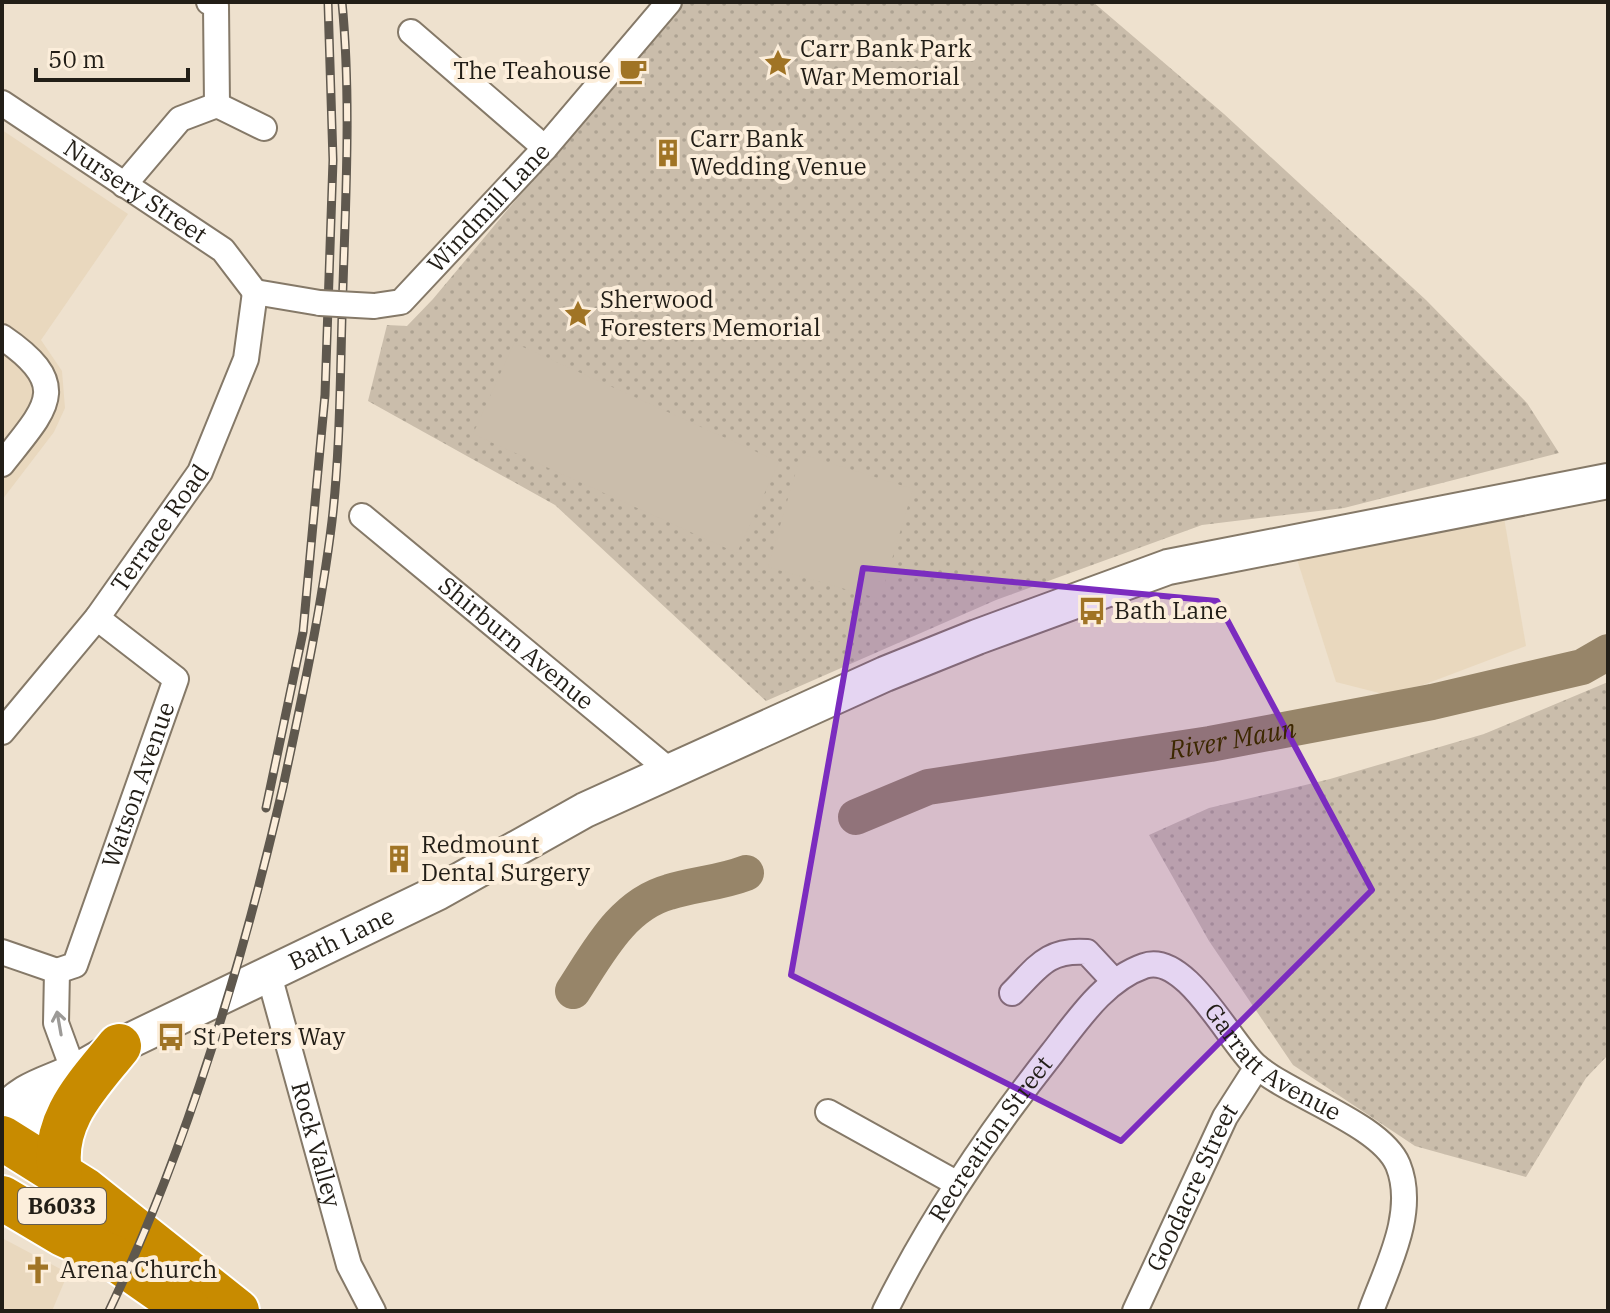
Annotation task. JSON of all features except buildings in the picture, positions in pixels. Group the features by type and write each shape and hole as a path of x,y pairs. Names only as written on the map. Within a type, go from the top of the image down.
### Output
{"highway":[{"path":"60,1173 58,1142 75,1101 119,1046"},
{"path":"5,1144 60,1173 237,1311"},
{"name":"B6033","path":"5,1144 86,1225 114,1258"},
{"path":"2,1198 63,1234 114,1258 190,1311"}],"main road":[{"name":"Bath Lane","path":"5,1144 74,1072 119,1046 437,893 585,810 898,669 1168,567 1608,481"}],"street":[{"name":"Windmill Lane","path":"255,292 320,303 374,306 401,302 545,148 669,2"},
{"path":"217,3 217,105"},
{"path":"411,32 545,148"},
{"name":"Nursery Street","path":"2,103 223,250 255,292"},
{"path":"124,185 180,119 217,105 264,128"},
{"name":"Terrace Road","path":"2,732 97,618 200,472 246,359 255,292"},
{"path":"2,337 30,356 46,380 46,404 2,464"},
{"name":"Shirburn Avenue","path":"362,516 670,771"},
{"name":"Watson Avenue","path":"57,971 75,965 176,679 97,618"},
{"path":"1012,993 1051,954 1069,951 1087,952 1114,981"},
{"path":"2,952 57,971 56,1023 74,1072"},
{"name":"Garratt Avenue","path":"1114,981 1147,964 1172,968 1191,984 1257,1067 1372,1136 1397,1164 1406,1203 1371,1311"},
{"name":"Rock Valley","path":"269,975 349,1265 373,1311"},
{"name":"Recreation Street","path":"885,1311 956,1183 1032,1078 1114,981"},
{"name":"Goodacre Street","path":"1135,1311 1225,1117 1257,1067"},
{"path":"828,1112 956,1183"}],"highlighted area":[{"path":"863,568 1217,601 1372,890 1121,1141 791,975"}],"shaded area":[{"path":"681,2 1093,2 1224,114 1426,300 1527,403 1559,453 1344,508 1202,525 996,600 766,701 555,505 368,401 387,325 407,326 433,299"},
{"path":"2,130 128,214 41,340 62,371 65,408 54,432 2,500"},
{"path":"514,343 779,462 737,553 473,434"},
{"path":"801,454 913,489 880,599 768,567"},
{"path":"1502,506 1526,646 1423,685 1383,694 1336,682 1295,553"},
{"path":"1608,682 1608,1055 1586,1078 1526,1177 1415,1146 1293,1065 1209,941 1149,835 1209,808 1330,779 1484,734"},
{"path":"2,1238 68,1273 52,1311 2,1311"}],"waterway":[{"name":"River Maun","path":"856,817 928,787 1210,744 1432,702 1582,667 1608,652"},
{"name":"River Maun","path":"573,991 613,932 652,898 746,873"}],"railway":[{"path":"266,808 303,632 325,395 333,160 328,2"},
{"path":"109,1311 164,1184 231,987 283,787 317,621 332,521 339,433 347,144 342,2"}],"place":[{"name":"Carr Bank Park War Memorial","path":"778,63"},
{"name":"The Teahouse","path":"633,71"},
{"name":"Carr Bank Wedding Venue","path":"668,153"},
{"name":"Sherwood Foresters Memorial","path":"578,314"},
{"name":"Bath Lane","path":"1092,611"},
{"name":"Redmount Dental Surgery","path":"399,859"},
{"name":"St Peters Way","path":"171,1037"},
{"name":"Arena Church","path":"38,1270"}]}
